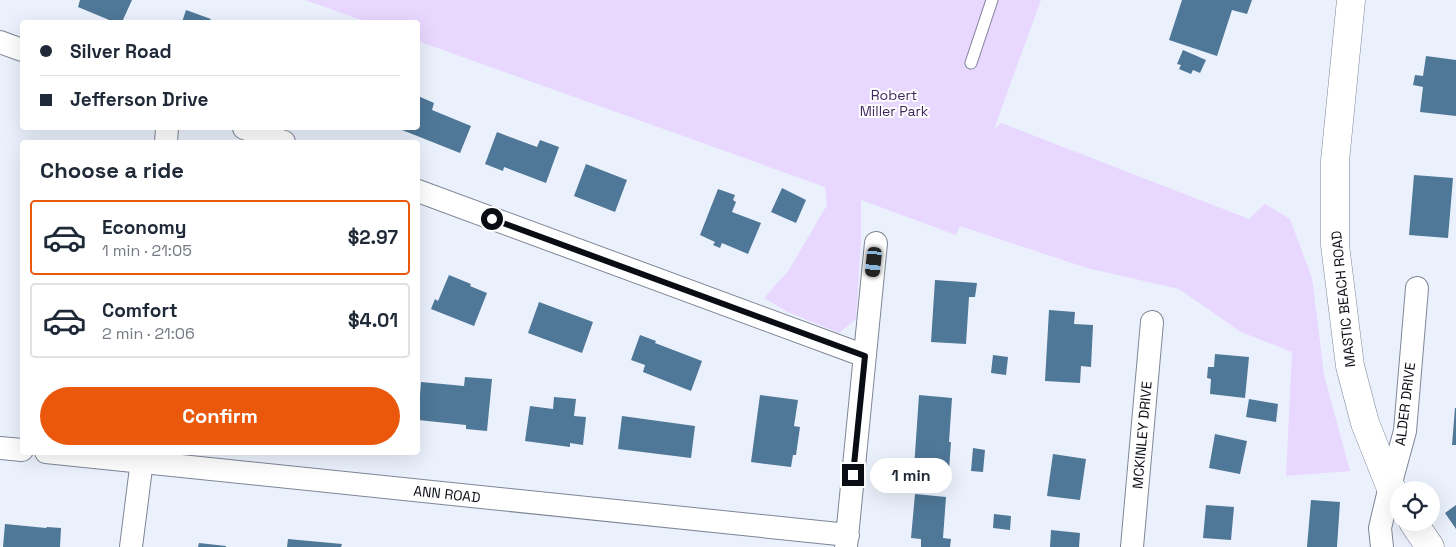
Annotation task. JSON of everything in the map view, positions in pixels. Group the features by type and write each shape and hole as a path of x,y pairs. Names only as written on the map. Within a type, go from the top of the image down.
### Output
{"street":[{"name":"MASTIC BEACH ROAD","path":"1351,0 1335,161 1335,245 1350,366 1365,423 1390,483"},
{"path":"0,42 20,49"},
{"path":"250,130 278,140"},
{"path":"420,193 865,356"},
{"path":"847,541 876,243"},
{"name":"ALDER DRIVE","path":"1396,481 1405,431 1417,288"},
{"name":"MCKINLEY DRIVE","path":"1132,547 1152,322"},
{"path":"0,448 20,450"},
{"name":"ANN ROAD","path":"104,455 142,457 847,541"},
{"path":"131,547 142,457"},
{"name":"ALDER DRIVE","path":"1382,547 1380,528 1390,503"},
{"path":"1418,531 1430,547"}],"lane":[{"path":"971,64 992,0"}],"green space":[{"name":"Robert Miller Park","path":"305,0 1041,0 994,129 1001,123 1249,219 1265,204 1290,219 1312,278 1324,375 1350,471 1286,476 1292,352 1241,332 1179,289 1087,268 960,226 956,235 861,200 861,239 856,319 839,333 788,312 764,298 789,270 827,205 825,187 420,42 420,20 361,20"}],"building":[{"path":"80,0 132,0 123,20 109,20 78,7"},
{"path":"1182,0 1252,0 1247,14 1232,10 1217,56 1169,40"},
{"path":"186,10 211,19 210,20 183,20"},
{"path":"1183,50 1206,60 1200,73 1193,70 1191,74 1179,69 1181,65 1177,64"},
{"path":"1426,56 1456,60 1456,116 1420,112 1423,87 1413,85 1415,75 1423,76"},
{"path":"420,97 434,103 432,110 471,126 460,153 402,130 420,130"},
{"path":"497,132 537,147 540,140 559,147 546,183 504,167 503,171 485,164"},
{"path":"586,164 627,180 615,212 574,196"},
{"path":"1414,175 1453,178 1448,238 1409,235"},
{"path":"782,188 806,200 796,223 771,212"},
{"path":"718,189 735,195 733,200 736,202 732,212 761,223 748,254 722,243 720,248 713,245 715,242 700,235"},
{"path":"449,275 487,293 474,326 431,309 435,299 438,301"},
{"path":"935,280 977,283 975,297 969,297 966,344 931,342"},
{"path":"539,302 593,322 582,353 528,333"},
{"path":"1049,310 1075,312 1074,324 1093,325 1091,367 1081,366 1080,383 1045,381"},
{"path":"640,335 656,341 655,343 702,361 691,391 643,372 645,365 631,360"},
{"path":"1215,354 1249,357 1245,398 1210,394 1211,379 1207,378 1208,367 1214,367"},
{"path":"993,355 1008,357 1006,375 991,373"},
{"path":"465,377 492,379 487,431 466,429 466,425 420,420 421,382 464,386"},
{"path":"760,395 798,400 794,426 800,427 796,455 793,455 791,467 751,462"},
{"path":"919,395 952,398 949,471 914,468"},
{"path":"554,397 576,399 574,416 586,417 583,445 570,443 570,447 525,441 530,406 553,409"},
{"path":"1249,399 1278,404 1276,422 1246,417"},
{"path":"1455,408 1456,445 1452,445"},
{"path":"622,416 695,426 691,458 618,449"},
{"path":"1215,434 1247,441 1240,474 1209,468"},
{"path":"973,448 985,450 983,472 971,471"},
{"path":"1053,454 1086,459 1080,500 1047,496"},
{"path":"915,494 946,497 943,538 951,539 950,547 921,547 921,539 911,538"},
{"path":"1311,500 1340,502 1337,547 1307,547"},
{"path":"1206,505 1234,507 1231,540 1203,538"},
{"path":"1456,505 1456,529 1445,513"},
{"path":"994,514 1011,516 1010,530 993,528"},
{"path":"5,524 61,528 60,547 3,547"},
{"path":"1051,530 1080,533 1079,547 1050,547"},
{"path":"288,539 342,544 341,547 287,547"},
{"path":"199,543 226,546 226,547 198,547"}],"route":[{"path":"492,219 865,356 853,475"}]}
